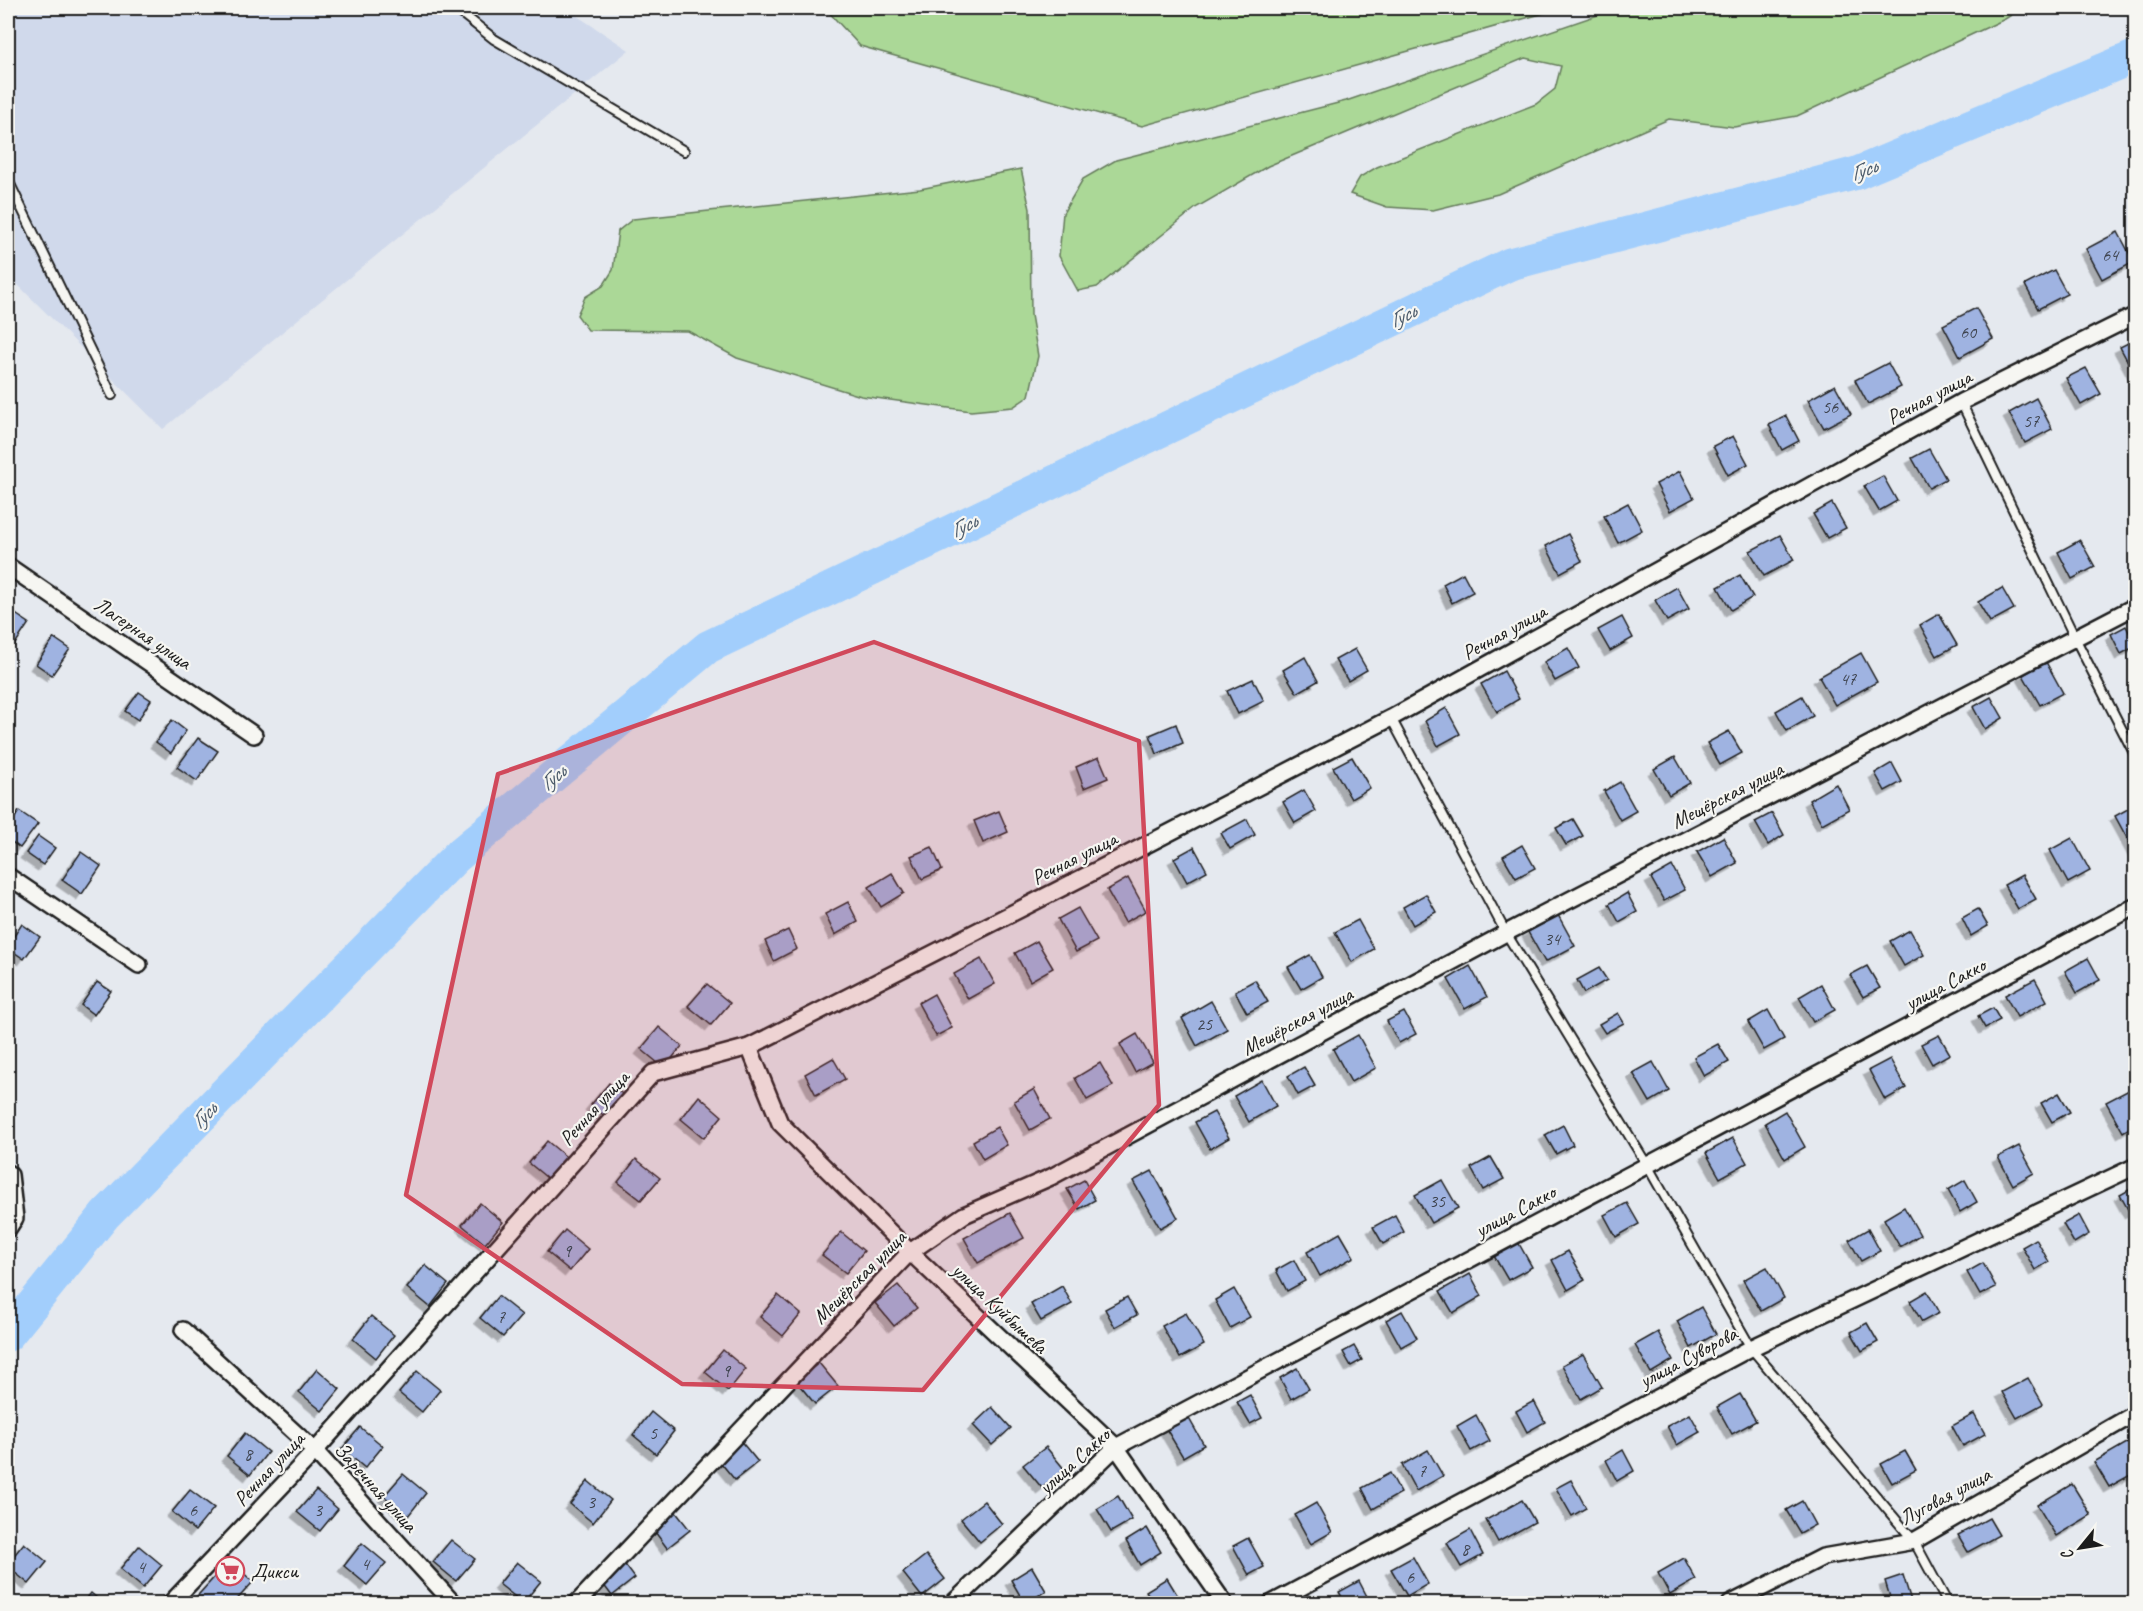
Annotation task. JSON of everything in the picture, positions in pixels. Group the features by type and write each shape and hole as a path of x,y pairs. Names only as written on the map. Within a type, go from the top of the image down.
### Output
{"street":[{"name":"Речная улица","path":"170,1604 315,1451 653,1073 749,1047 1107,865 1391,718 1961,402 2136,315"},
{"name":"Лагерная улица","path":"8,566 254,735"},
{"name":"Мещёрская улица","path":"576,1604 910,1252 964,1215 1050,1177 1506,933 2136,606"},
{"path":"8,876 139,965"},
{"name":"улица Сакко","path":"952,1604 1116,1447 2136,906"},
{"name":"улица Куйбышева","path":"749,1047 780,1123 910,1252 1116,1447 1225,1604"},
{"name":"улица Суворова","path":"1270,1604 1751,1348 2136,1166"},
{"path":"8,1229 15,1218 9,1174"},
{"name":"Заречная улица","path":"183,1330 315,1451 454,1604"},
{"name":"Луговая улица","path":"1730,1604 1823,1557 1914,1541 2136,1413"}],"lane":[{"path":"455,8 494,39 684,151"},
{"path":"8,180 112,395"},
{"path":"1961,402 2136,757"},
{"path":"1391,718 1506,933 1647,1165 1751,1348 1914,1541 1948,1604"}],"highlighted area":[{"path":"874,642 1139,741 1159,1105 923,1390 682,1384 406,1195 498,774"}],"shaded area":[{"path":"8,8 565,8 629,50 163,429 8,275"}],"green space":[{"path":"825,8 1562,8 1142,126 860,46"},
{"path":"1618,8 2022,8 2005,19 1797,116 1734,127 1669,119 1498,194 1433,210 1387,207 1350,194 1360,177 1377,167 1536,104 1555,89 1561,66 1525,58 1268,166 1197,207 1097,287 1078,291 1059,256 1063,213 1083,179 1116,160 1346,101"},
{"path":"1021,169 1030,209 1031,315 1038,356 1029,396 1013,407 971,411 861,396 737,358 688,331 588,330 577,315 585,297 603,286 613,270 618,231 633,219 920,189"}],"building":[{"path":"2118,232 2134,262 2102,279 2086,249"},
{"path":"2054,270 2067,294 2038,309 2025,285"},
{"path":"1976,308 1993,339 1960,357 1943,325"},
{"path":"2136,339 2136,377 2120,347"},
{"path":"1888,363 1901,387 1868,404 1855,380"},
{"path":"2086,368 2101,394 2081,405 2066,378"},
{"path":"1835,385 1851,414 1824,428 1808,400"},
{"path":"2036,398 2052,429 2025,443 2009,413"},
{"path":"1786,416 1799,441 1782,450 1769,425"},
{"path":"1733,436 1748,464 1728,475 1713,446"},
{"path":"1929,449 1946,479 1929,488 1912,458"},
{"path":"1680,471 1694,498 1670,511 1656,484"},
{"path":"1883,476 1897,501 1879,511 1864,486"},
{"path":"1628,503 1642,530 1618,543 1604,516"},
{"path":"1832,503 1846,528 1827,538 1813,514"},
{"path":"1568,534 1582,561 1560,573 1546,546"},
{"path":"1780,535 1794,560 1764,576 1750,551"},
{"path":"2080,540 2095,567 2072,579 2058,552"},
{"path":"1463,573 1473,592 1452,603 1443,584"},
{"path":"1740,575 1753,597 1731,610 1718,587"},
{"path":"1677,587 1689,609 1667,621 1655,600"},
{"path":"2002,588 2014,609 1990,622 1978,602"},
{"path":"8,609 29,623 11,650 8,647"},
{"path":"1939,614 1957,645 1937,656 1920,625"},
{"path":"1622,617 1633,638 1610,651 1598,630"},
{"path":"2126,626 2136,646 2121,654 2111,634"},
{"path":"54,638 70,649 52,675 36,664"},
{"path":"1568,648 1579,668 1555,681 1544,662"},
{"path":"1355,649 1367,670 1348,681 1335,660"},
{"path":"1861,653 1877,682 1835,705 1819,677"},
{"path":"1305,657 1318,681 1297,693 1283,670"},
{"path":"2046,662 2063,693 2040,705 2023,675"},
{"path":"1504,671 1519,699 1497,712 1481,684"},
{"path":"1253,679 1264,701 1238,714 1227,691"},
{"path":"139,692 151,700 138,720 125,711"},
{"path":"1802,696 1813,716 1787,731 1776,711"},
{"path":"1991,697 2003,718 1985,729 1973,707"},
{"path":"1446,708 1460,734 1438,746 1425,721"},
{"path":"172,720 186,731 171,753 156,742"},
{"path":"1176,724 1183,743 1157,754 1150,735"},
{"path":"1729,731 1742,753 1720,765 1707,743"},
{"path":"198,738 218,751 197,781 177,767"},
{"path":"1099,757 1108,778 1084,788 1076,767"},
{"path":"1352,757 1370,788 1351,799 1333,767"},
{"path":"1675,757 1690,783 1669,795 1654,769"},
{"path":"1892,763 1902,782 1885,791 1875,773"},
{"path":"1620,782 1636,811 1620,820 1604,791"},
{"path":"1836,784 1849,809 1822,824 1809,800"},
{"path":"1304,790 1316,811 1295,823 1283,802"},
{"path":"2135,805 2136,850 2134,851 2115,816"},
{"path":"19,811 38,824 20,848 8,839 8,829"},
{"path":"999,811 1008,832 983,843 974,821"},
{"path":"1772,813 1784,835 1768,845 1755,822"},
{"path":"1247,819 1255,835 1230,849 1221,833"},
{"path":"1573,819 1583,836 1566,845 1556,828"},
{"path":"38,836 55,848 43,865 26,853"},
{"path":"1723,837 1737,863 1712,877 1697,852"},
{"path":"2072,838 2090,871 2068,883 2050,850"},
{"path":"1522,845 1535,868 1516,878 1503,856"},
{"path":"932,847 942,870 922,879 911,856"},
{"path":"1194,847 1207,871 1187,882 1174,858"},
{"path":"81,852 101,866 82,894 62,880"},
{"path":"1672,866 1685,890 1664,901 1651,878"},
{"path":"892,873 904,893 881,907 869,887"},
{"path":"2022,875 2036,899 2018,909 2004,885"},
{"path":"1128,878 1146,911 1125,922 1107,890"},
{"path":"1627,893 1637,912 1619,922 1609,904"},
{"path":"1426,894 1436,912 1413,925 1403,907"},
{"path":"848,902 858,922 835,935 825,914"},
{"path":"1078,908 1097,941 1076,952 1058,919"},
{"path":"1978,909 1988,926 1971,936 1962,918"},
{"path":"1558,915 1575,946 1545,962 1528,932"},
{"path":"1358,920 1374,949 1352,962 1335,932"},
{"path":"22,924 40,937 24,959 8,948"},
{"path":"788,930 797,949 774,961 765,941"},
{"path":"1910,930 1924,955 1904,966 1890,941"},
{"path":"1037,941 1053,968 1030,981 1015,953"},
{"path":"1310,955 1322,977 1301,989 1288,967"},
{"path":"2088,958 2100,980 2077,993 2065,971"},
{"path":"981,959 995,984 968,999 954,974"},
{"path":"1470,966 1487,997 1465,1009 1448,979"},
{"path":"1867,966 1880,988 1863,997 1850,975"},
{"path":"1599,968 1607,980 1584,993 1577,980"},
{"path":"2035,979 2047,1001 2017,1017 2005,995"},
{"path":"1255,980 1268,1002 1247,1013 1235,991"},
{"path":"97,982 111,991 94,1015 81,1005"},
{"path":"707,984 730,1003 711,1025 688,1006"},
{"path":"1821,984 1835,1010 1813,1022 1799,997"},
{"path":"934,994 952,1028 936,1036 918,1003"},
{"path":"1211,1001 1227,1029 1197,1046 1182,1018"},
{"path":"1993,1008 2000,1020 1985,1028 1978,1016"},
{"path":"1768,1010 1784,1039 1764,1050 1748,1022"},
{"path":"1404,1012 1416,1034 1399,1043 1387,1021"},
{"path":"1618,1013 1624,1023 1605,1033 1599,1024"},
{"path":"659,1027 682,1046 664,1068 641,1049"},
{"path":"1137,1034 1153,1062 1135,1072 1120,1044"},
{"path":"1358,1035 1376,1068 1351,1082 1333,1049"},
{"path":"1939,1035 1950,1054 1932,1064 1921,1044"},
{"path":"1718,1044 1729,1062 1704,1076 1694,1057"},
{"path":"833,1058 845,1079 816,1095 805,1074"},
{"path":"1890,1059 1906,1088 1885,1100 1869,1070"},
{"path":"1653,1062 1669,1091 1650,1102 1633,1073"},
{"path":"1100,1063 1113,1086 1087,1100 1075,1078"},
{"path":"1304,1067 1315,1086 1298,1095 1288,1076"},
{"path":"1262,1080 1276,1106 1249,1122 1234,1096"},
{"path":"609,1083 632,1102 614,1124 591,1105"},
{"path":"1034,1089 1050,1119 1030,1130 1014,1101"},
{"path":"2131,1089 2136,1097 2136,1124 2123,1132 2106,1102"},
{"path":"2059,1093 2070,1112 2052,1122 2041,1103"},
{"path":"699,1096 722,1116 704,1138 681,1119"},
{"path":"1785,1111 1805,1147 1785,1159 1765,1123"},
{"path":"1214,1112 1229,1138 1210,1149 1195,1122"},
{"path":"1563,1125 1573,1145 1556,1154 1545,1135"},
{"path":"997,1127 1007,1145 983,1159 973,1141"},
{"path":"1733,1138 1747,1163 1720,1178 1706,1153"},
{"path":"547,1141 570,1160 552,1182 529,1163"},
{"path":"2019,1146 2034,1173 2013,1185 1998,1157"},
{"path":"1491,1157 1504,1179 1483,1190 1471,1168"},
{"path":"636,1159 660,1178 641,1200 618,1182"},
{"path":"1152,1171 1178,1218 1160,1228 1133,1181"},
{"path":"1084,1180 1095,1200 1079,1209 1067,1189"},
{"path":"1442,1180 1458,1208 1431,1223 1415,1195"},
{"path":"1965,1180 1977,1202 1960,1212 1948,1190"},
{"path":"2136,1186 2136,1210 2130,1213 2120,1195"},
{"path":"480,1203 503,1222 485,1244 462,1225"},
{"path":"1627,1203 1639,1224 1616,1237 1604,1215"},
{"path":"1904,1207 1920,1235 1900,1247 1884,1219"},
{"path":"1010,1213 1024,1238 978,1263 964,1238"},
{"path":"1395,1215 1404,1232 1383,1244 1373,1227"},
{"path":"2079,1215 2089,1234 2074,1243 2063,1224"},
{"path":"1868,1229 1880,1251 1861,1261 1849,1240"},
{"path":"565,1230 588,1249 570,1271 547,1252"},
{"path":"841,1232 864,1251 846,1273 822,1255"},
{"path":"1340,1233 1354,1257 1320,1276 1307,1252"},
{"path":"2036,1239 2049,1262 2035,1270 2022,1247"},
{"path":"1518,1242 1532,1267 1508,1280 1494,1256"},
{"path":"1568,1251 1585,1280 1568,1290 1552,1260"},
{"path":"1294,1260 1305,1281 1287,1291 1276,1270"},
{"path":"1983,1263 1996,1287 1980,1295 1967,1272"},
{"path":"425,1265 448,1284 430,1307 407,1288"},
{"path":"1767,1267 1784,1298 1761,1311 1743,1280"},
{"path":"1470,1274 1482,1296 1453,1313 1440,1291"},
{"path":"898,1285 917,1308 894,1326 875,1303"},
{"path":"1062,1286 1072,1304 1041,1321 1031,1304"},
{"path":"1234,1289 1250,1317 1230,1328 1215,1300"},
{"path":"1927,1291 1939,1313 1922,1322 1910,1301"},
{"path":"778,1295 801,1314 783,1336 760,1317"},
{"path":"498,1296 522,1315 503,1337 480,1318"},
{"path":"1127,1297 1137,1315 1115,1327 1105,1309"},
{"path":"1701,1307 1716,1334 1691,1348 1677,1321"},
{"path":"1402,1311 1417,1338 1401,1347 1386,1320"},
{"path":"1186,1313 1204,1345 1180,1358 1162,1326"},
{"path":"371,1316 394,1335 376,1358 353,1339"},
{"path":"1867,1323 1878,1342 1862,1351 1851,1332"},
{"path":"1658,1332 1673,1360 1651,1373 1635,1345"},
{"path":"1354,1346 1362,1360 1351,1366 1343,1352"},
{"path":"723,1350 746,1369 728,1391 705,1372"},
{"path":"1583,1354 1602,1387 1581,1399 1562,1365"},
{"path":"819,1363 838,1386 815,1404 796,1381"},
{"path":"1297,1368 1309,1389 1291,1399 1280,1378"},
{"path":"317,1369 340,1389 322,1411 299,1392"},
{"path":"417,1371 440,1390 422,1412 399,1393"},
{"path":"2028,1378 2043,1404 2017,1418 2002,1392"},
{"path":"1740,1394 1756,1421 1732,1434 1717,1407"},
{"path":"1250,1395 1262,1418 1250,1424 1237,1402"},
{"path":"1534,1401 1545,1422 1527,1432 1516,1411"},
{"path":"992,1407 1011,1428 992,1445 973,1425"},
{"path":"651,1412 674,1431 656,1454 633,1435"},
{"path":"1690,1414 1700,1432 1677,1445 1667,1426"},
{"path":"1974,1414 1985,1434 1963,1446 1952,1426"},
{"path":"1187,1415 1204,1445 1183,1457 1165,1427"},
{"path":"1476,1415 1490,1441 1471,1451 1457,1426"},
{"path":"360,1427 383,1446 365,1468 342,1449"},
{"path":"245,1433 268,1452 250,1475 227,1456"},
{"path":"739,1439 758,1462 735,1480 716,1457"},
{"path":"2132,1440 2136,1447 2136,1472 2109,1487 2094,1462"},
{"path":"1046,1447 1065,1470 1042,1488 1023,1465"},
{"path":"1428,1450 1443,1476 1416,1491 1402,1465"},
{"path":"1623,1450 1634,1471 1617,1481 1606,1460"},
{"path":"1905,1451 1916,1470 1892,1483 1881,1464"},
{"path":"1390,1473 1401,1493 1373,1509 1362,1488"},
{"path":"403,1474 426,1493 408,1516 384,1496"},
{"path":"1571,1480 1586,1508 1572,1516 1556,1488"},
{"path":"588,1481 611,1500 593,1523 570,1504"},
{"path":"2072,1484 2091,1515 2056,1536 2037,1505"},
{"path":"190,1490 214,1508 195,1531 172,1512"},
{"path":"316,1490 338,1509 320,1531 297,1512"},
{"path":"1118,1496 1132,1520 1111,1532 1097,1509"},
{"path":"1522,1500 1535,1522 1498,1542 1486,1520"},
{"path":"984,1501 1002,1524 980,1542 961,1519"},
{"path":"1802,1501 1815,1525 1800,1533 1786,1510"},
{"path":"1316,1503 1332,1532 1311,1544 1295,1515"},
{"path":"671,1506 690,1530 667,1548 649,1524"},
{"path":"1989,1518 1999,1535 1968,1552 1958,1535"},
{"path":"1147,1528 1161,1552 1140,1565 1126,1541"},
{"path":"1470,1530 1483,1555 1461,1567 1447,1543"},
{"path":"1248,1538 1264,1567 1249,1575 1233,1546"},
{"path":"451,1540 475,1559 456,1581 433,1562"},
{"path":"24,1543 47,1562 29,1584 8,1567 8,1563"},
{"path":"362,1543 386,1563 367,1585 344,1566"},
{"path":"139,1546 162,1565 143,1588 120,1569"},
{"path":"617,1554 635,1578 612,1596 594,1572"},
{"path":"926,1555 945,1579 922,1597 903,1573"},
{"path":"1413,1557 1428,1584 1407,1596 1391,1569"},
{"path":"1684,1558 1696,1580 1670,1595 1658,1573"},
{"name":"Дикси","path":"230,1560 253,1582 233,1604 190,1604"},
{"path":"517,1562 541,1581 523,1603 499,1584"},
{"path":"1032,1567 1046,1591 1025,1604 1011,1580"},
{"path":"1903,1575 1912,1604 1892,1604 1885,1581"},
{"path":"1167,1578 1181,1601 1178,1604 1154,1604 1146,1591"},
{"path":"1359,1581 1371,1604 1346,1604 1339,1592"},
{"path":"91,1593 104,1604 82,1604"},
{"path":"2131,1596 2133,1604 2106,1604"}],"waterway":[{"name":"Гусь","path":"8,1335 105,1215 456,857 708,647 1510,264 1857,173 2136,56"}],"place":[{"name":"Дикси","path":"230,1571"}]}
